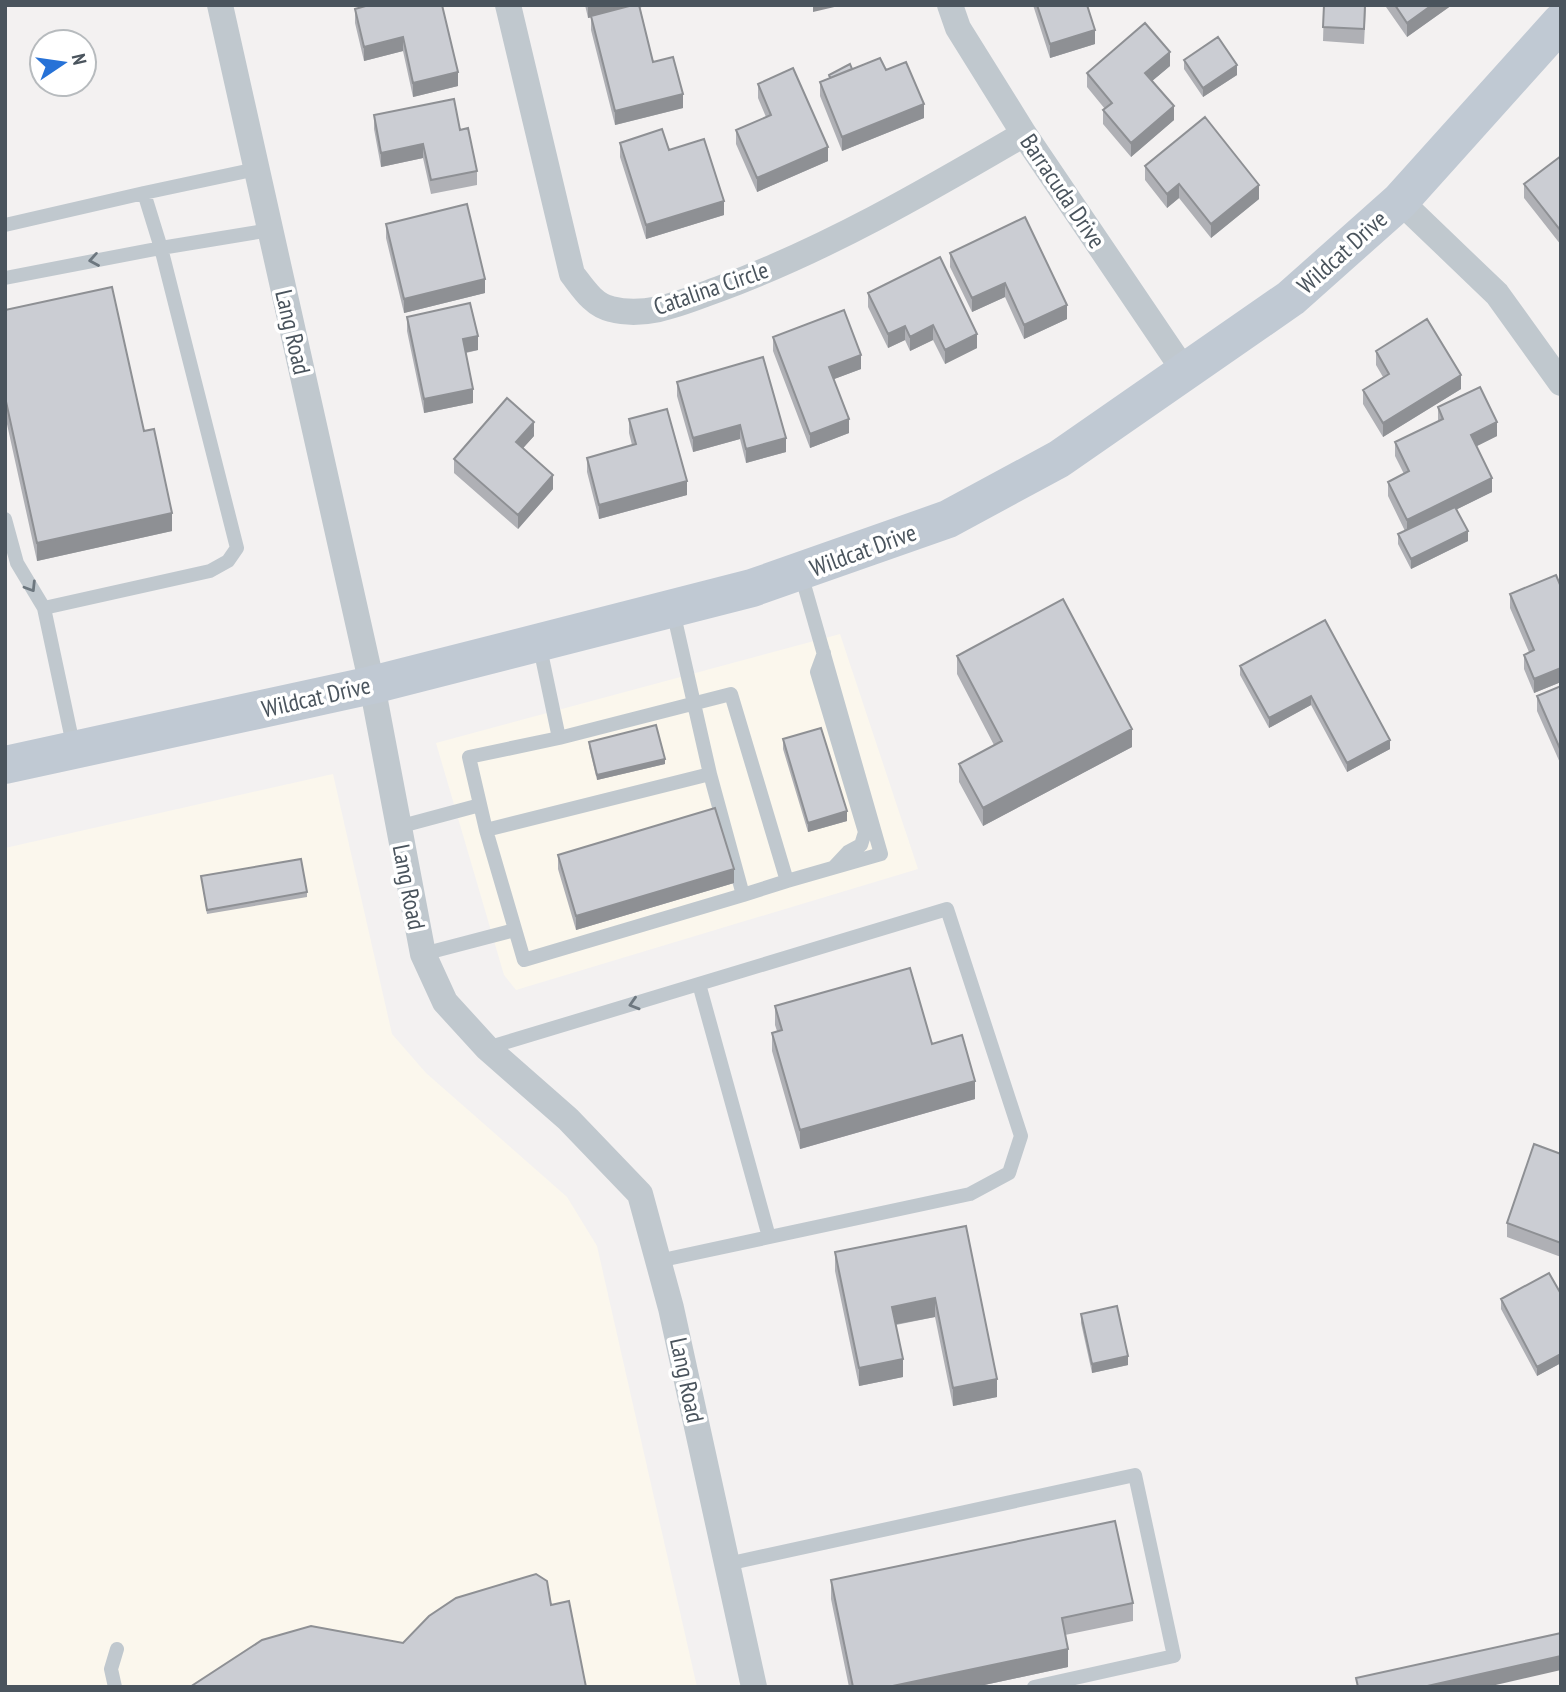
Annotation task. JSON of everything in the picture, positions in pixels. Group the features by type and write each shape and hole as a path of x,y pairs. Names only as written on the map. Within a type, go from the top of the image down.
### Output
{"main road":[{"name":"Wildcat Drive","path":"5,765 372,685 801,573 948,519 1059,459 1290,298 1399,201 1561,22"}],"street":[{"name":"Lang Road","path":"220,5 372,685 423,954 445,1002 487,1048 568,1119 640,1194 658,1261 754,1687"},
{"name":"Catalina Circle","path":"508,5 572,274 593,300 608,309 630,313 653,311 759,274 867,225 1024,134"},
{"name":"Barracuda Drive","path":"950,5 958,28 1024,134 1185,372"},
{"path":"1399,201 1497,295 1561,383"}],"lane":[{"path":"5,225 257,169"},
{"path":"44,608 209,571 228,561 237,548 161,248 144,193"},
{"path":"5,278 270,230"},
{"path":"5,519 17,563 44,608 75,750"},
{"path":"787,881 731,694 559,738 469,757 486,830 524,960 881,854 801,573"},
{"path":"672,606 710,774 743,895"},
{"path":"538,641 559,738"},
{"path":"824,653 817,672 865,832 861,845 848,852 832,869"},
{"path":"486,830 710,774"},
{"path":"398,827 480,805"},
{"path":"487,1048 947,909 1021,1136 1009,1173 970,1194 658,1261"},
{"path":"423,954 515,930"},
{"path":"699,984 769,1237"},
{"path":"727,1564 1135,1475 1174,1656 1034,1687"},
{"path":"115,1687 111,1669 117,1649"}],"shaded area":[{"path":"840,634 918,869 516,990 504,975 436,743"},
{"path":"333,774 392,1034 426,1073 567,1197 597,1246 697,1687 8,1687 5,1672 5,848"}],"building":[{"path":"369,5 442,5 458,72 413,83 403,37 364,47 355,9"},
{"path":"639,5 653,62 673,57 683,94 615,111 591,16"},
{"path":"1037,5 1087,5 1095,30 1050,44"},
{"path":"1324,5 1365,5 1364,29 1323,27"},
{"path":"1395,5 1432,5 1407,23"},
{"path":"1145,23 1170,52 1145,73 1174,106 1131,143 1103,110 1112,103 1087,73"},
{"path":"1218,37 1237,65 1203,88 1184,60"},
{"path":"880,58 886,70 906,62 924,104 842,137 820,82"},
{"path":"850,64 852,69 830,78 829,75"},
{"path":"793,68 828,147 757,178 736,130 771,115 758,84"},
{"path":"454,99 460,130 468,128 477,171 431,180 423,144 381,153 374,115"},
{"path":"1205,117 1259,185 1211,224 1179,184 1167,194 1145,166"},
{"path":"662,129 669,150 704,139 724,201 646,225 620,143"},
{"path":"1561,156 1561,231 1524,184"},
{"path":"467,204 485,279 404,299 386,224"},
{"path":"1025,217 1067,305 1024,325 1005,283 972,298 950,253"},
{"path":"940,257 977,334 945,350 933,325 910,337 905,326 888,334 868,293"},
{"path":"112,287 144,431 154,429 172,513 37,543 5,397 5,310"},
{"path":"470,303 478,336 463,339 473,389 424,399 407,317"},
{"path":"844,310 861,355 829,367 849,419 810,434 773,337"},
{"path":"1427,319 1461,375 1383,423 1363,390 1389,374 1376,351"},
{"path":"763,357 786,438 746,449 740,425 693,438 677,382"},
{"path":"1480,387 1497,422 1471,435 1492,478 1407,520 1388,482 1409,471 1395,442 1443,419 1438,407"},
{"path":"507,398 534,422 516,442 553,475 518,515 454,459"},
{"path":"667,409 687,481 599,505 587,458 636,444 629,419"},
{"path":"1455,507 1468,531 1411,559 1398,534"},
{"path":"1556,575 1561,587 1561,668 1534,679 1524,655 1534,650 1510,594"},
{"path":"1063,599 1132,729 983,808 959,764 1002,741 957,656"},
{"path":"1325,620 1390,740 1347,763 1311,696 1269,718 1240,666"},
{"path":"1561,686 1561,751 1537,696"},
{"path":"656,725 665,759 597,775 589,742"},
{"path":"821,728 847,811 808,823 783,739"},
{"path":"715,808 734,869 576,916 558,855"},
{"path":"301,859 307,892 207,910 201,876"},
{"path":"910,968 932,1044 962,1035 975,1081 800,1130 772,1033 782,1030 775,1006"},
{"path":"1534,1144 1561,1154 1561,1243 1507,1223"},
{"path":"966,1226 997,1379 953,1388 935,1298 892,1307 903,1359 859,1368 835,1252"},
{"path":"1549,1273 1561,1294 1561,1354 1537,1367 1501,1299"},
{"path":"1117,1306 1128,1356 1092,1364 1081,1314"},
{"path":"1115,1521 1133,1603 1062,1618 1068,1649 888,1687 853,1687 831,1580"},
{"path":"536,1574 547,1581 551,1605 569,1601 586,1687 190,1687 262,1640 311,1626 403,1643 429,1616 456,1598"},
{"path":"1561,1633 1561,1656 1423,1687 1358,1687 1356,1678"}]}
